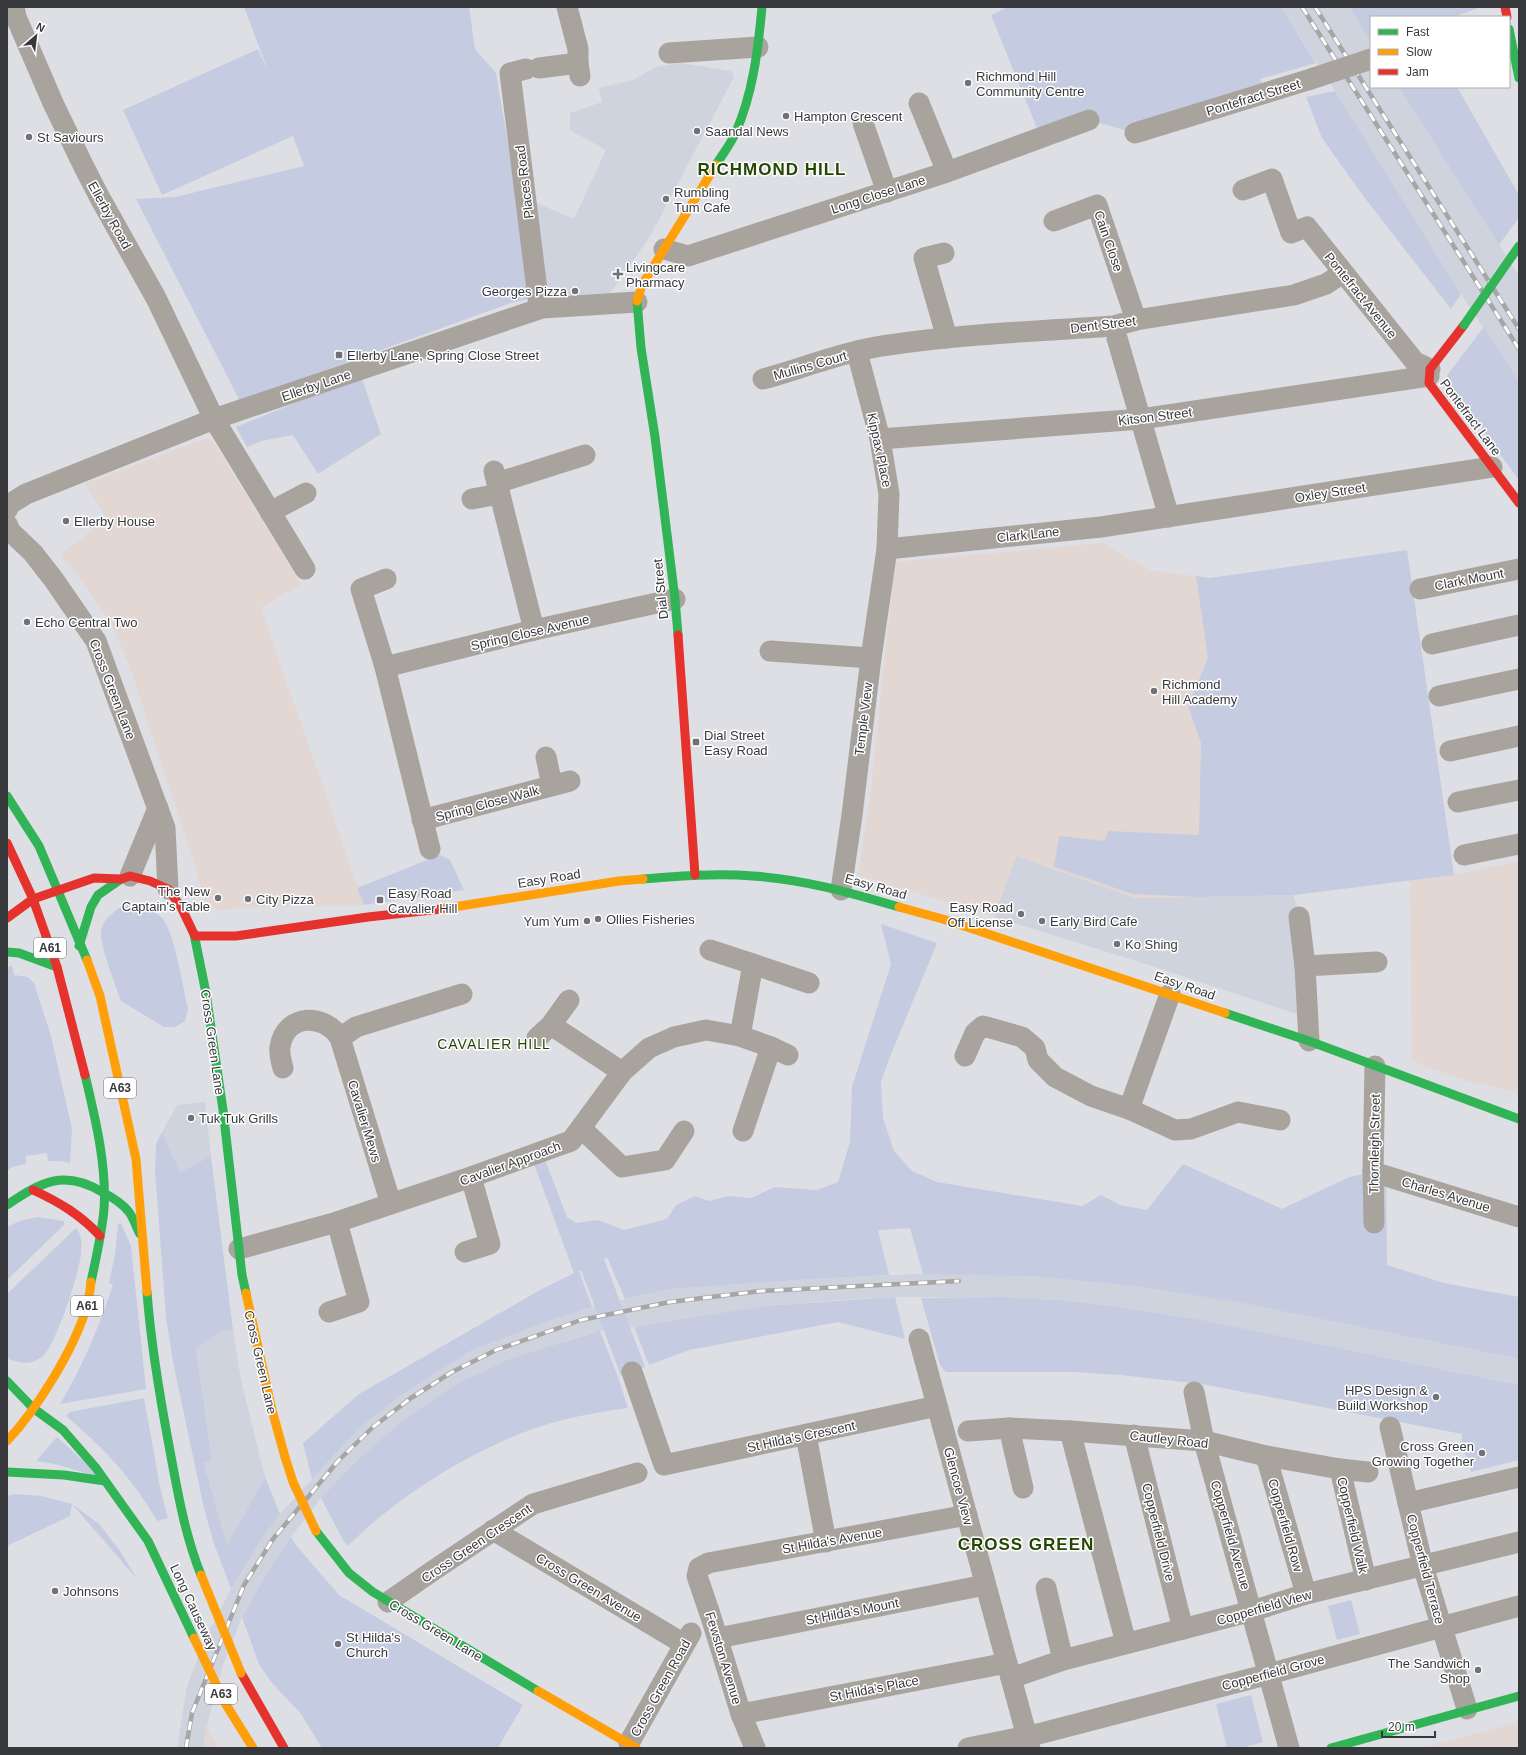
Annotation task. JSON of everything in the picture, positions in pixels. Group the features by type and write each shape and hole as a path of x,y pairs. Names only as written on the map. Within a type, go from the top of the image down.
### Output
{"main road":[{"path":"637,302 642,285 697,198 735,134 750,91 758,47 762,7"},
{"path":"1510,39 1519,78"},
{"name":"Pontefract Lane","path":"1519,246 1430,372 1432,390 1519,503"},
{"name":"Dial Street","path":"637,302 641,348 675,599 695,875"},
{"name":"A63","path":"7,796 39,846 80,940 100,996 136,1159 143,1241"},
{"name":"A61","path":"7,843 33,899 57,967 88,1086 100,1146 104,1191 104,1209 100,1236 86,1309 66,1356 21,1426 7,1441"},
{"name":"Easy Road","path":"195,936 236,936 368,917 427,911 619,881 695,875 753,876 793,881 841,890 946,920 1309,1041 1519,1119"},
{"path":"7,918 33,899 94,878 126,878 150,881 168,888"},
{"path":"76,954 91,907 98,895 126,878"},
{"name":"Cross Green Lane","path":"168,888 181,907 195,936 214,1046 242,1275 272,1410 293,1482 316,1531 349,1573 388,1602 632,1746"},
{"path":"7,952 19,952 57,967"},
{"path":"65,997 71,975"},
{"name":"A63","path":"7,1205 47,1184 66,1178 76,1180 104,1191 127,1210 143,1241"},
{"path":"33,1190 67,1207 88,1223 100,1236"},
{"name":"Long Causeway","path":"143,1241 150,1332 157,1380 183,1521 195,1560 241,1673 284,1748"},
{"name":"A63","path":"7,1381 33,1408 63,1430 77,1444 105,1481"},
{"path":"7,1472 56,1474 105,1481"},
{"name":"Long Causeway","path":"105,1481 148,1541 225,1703 252,1748"},
{"path":"1331,1748 1467,1709 1519,1696"}],"street":[{"name":"Ellerby Road","path":"14,7 16,17 53,103 84,167 156,298 214,419 305,570"},
{"name":"Places Road","path":"542,308 538,298 510,73 532,69 579,69 578,49 567,7"},
{"path":"669,53 758,47"},
{"name":"Pontefract Street","path":"1135,133 1370,59"},
{"path":"919,103 947,172"},
{"name":"Long Close Lane","path":"664,249 688,256 947,172 1089,120"},
{"path":"863,123 887,192"},
{"name":"Pontefract Avenue","path":"1243,190 1272,179 1291,233 1307,227 1415,362 1430,372"},
{"name":"Cain Close","path":"1054,221 1097,205 1136,320"},
{"path":"944,253 924,258 947,338"},
{"name":"Dent Street","path":"858,352 888,345 947,338 1114,326 1136,320 1294,296 1326,284 1343,273"},
{"name":"Ellerby Lane","path":"7,510 10,504 26,494 214,419 542,308 637,302"},
{"path":"1117,338 1169,517"},
{"name":"Mullins Court","path":"763,379 858,352"},
{"name":"Kippax Place","path":"858,352 880,439 889,494 887,549"},
{"name":"Kitson Street","path":"880,439 1140,419 1430,372"},
{"path":"472,499 497,483 585,455"},
{"name":"Oxley Street","path":"1169,517 1492,467"},
{"path":"497,483 534,630"},
{"path":"270,512 306,493"},
{"name":"Clark Lane","path":"887,549 1093,528 1169,517"},
{"name":"Cross Green Lane","path":"7,524 10,531 33,554 54,580 96,641 165,828 168,888"},
{"name":"Temple View","path":"841,890 852,815 871,658 887,549"},
{"name":"Clark Mount","path":"1420,589 1519,569"},
{"path":"386,579 361,589 385,667 430,849"},
{"name":"Spring Close Avenue","path":"385,667 534,630 675,599"},
{"path":"1432,644 1519,625"},
{"path":"770,651 871,658"},
{"path":"1439,696 1519,679"},
{"path":"1450,751 1519,736"},
{"name":"Spring Close Walk","path":"422,820 561,783 546,758"},
{"path":"1458,802 1519,790"},
{"path":"126,878 158,808"},
{"path":"1464,854 1519,844"},
{"path":"1299,917 1305,966 1309,1041"},
{"path":"710,950 809,983"},
{"path":"1305,966 1377,962"},
{"path":"740,1036 753,964"},
{"path":"340,1038 356,1027 462,994"},
{"path":"1129,1109 1170,994"},
{"path":"569,1000 544,1032 622,1072"},
{"name":"Cavalier Mews","path":"283,1068 280,1056 280,1046 284,1036 290,1028 307,1020 322,1022 335,1029 340,1038 390,1204"},
{"path":"965,1056 975,1033 983,1026 1022,1037 1035,1048 1038,1060 1055,1077 1091,1096 1129,1109 1175,1130 1191,1129 1238,1112 1280,1120"},
{"name":"Cavalier Approach","path":"239,1249 337,1222 471,1177 571,1141 622,1072 649,1048 674,1037 706,1030 740,1036 780,1051 743,1131"},
{"name":"Thornleigh Street","path":"1374,1223 1373,1172 1375,1066"},
{"path":"581,1128 622,1167 665,1160 684,1131"},
{"name":"Charles Avenue","path":"1373,1172 1519,1217"},
{"path":"465,1252 490,1244 471,1177"},
{"path":"329,1312 359,1302 337,1222"},
{"name":"Glencoe View","path":"919,1339 937,1406 958,1432 967,1515 1028,1742"},
{"name":"St Hilda's Crescent","path":"632,1372 664,1465 937,1406"},
{"name":"Copperfield Avenue","path":"1194,1392 1204,1441 1289,1748"},
{"name":"Copperfield Terrace","path":"1390,1427 1384,1474 1408,1503 1423,1566 1467,1709"},
{"path":"1009,1428 1023,1488"},
{"name":"Cautley Road","path":"958,1432 1009,1428 1134,1435 1204,1441 1266,1456 1340,1469 1384,1474"},
{"path":"1070,1431 1126,1643"},
{"path":"806,1435 826,1542"},
{"name":"Copperfield Drive","path":"1134,1435 1184,1629"},
{"name":"Copperfield Row","path":"1266,1456 1306,1594"},
{"name":"Copperfield Walk","path":"1340,1469 1366,1580"},
{"name":"Cross Green Crescent","path":"388,1602 533,1504 637,1473"},
{"path":"1408,1503 1519,1477"},
{"name":"St Hilda's Avenue","path":"699,1568 708,1562 826,1542 967,1515"},
{"name":"Cross Green Avenue","path":"493,1530 688,1638"},
{"name":"Copperfield View","path":"1009,1670 1063,1660 1252,1611 1306,1594 1519,1542"},
{"name":"Fewston Avenue","path":"699,1568 697,1576 741,1714 755,1748"},
{"name":"St Hilda's Mount","path":"718,1638 985,1585"},
{"path":"1046,1588 1063,1660"},
{"name":"Copperfield Grove","path":"968,1748 1028,1742 1441,1626 1519,1606"},
{"name":"Cross Green Road","path":"632,1746 688,1638"},
{"name":"St Hilda's Place","path":"741,1714 1009,1670"}],"shaded area":[{"path":"244,7 469,7 475,49 496,73 534,298 511,303 240,401 136,199 175,197 304,166 293,136 162,195 123,110 258,49 269,73"},
{"path":"1008,7 1281,7 1316,63 1260,79 1268,93 1135,133 1089,120 1041,138 991,15"},
{"path":"1281,7 1349,7 1370,39 1370,88 1400,88 1519,276 1519,382 1461,294"},
{"path":"1349,7 1481,7 1456,16 1370,16 1370,39"},
{"path":"680,63 731,71 734,77 649,238 610,293 534,298 516,194 574,219 606,150 570,130 570,113 602,102 599,88 633,80 656,67"},
{"path":"1400,88 1458,88 1519,195 1519,217 1499,245"},
{"path":"1335,91 1461,294 1451,309 1361,193 1322,138 1306,97"},
{"path":"1484,327 1519,382 1519,480 1448,384 1446,379 1448,374"},
{"path":"361,376 381,434 318,474 293,435 261,441 247,447 236,427"},
{"path":"206,438 213,441 301,584 261,608 364,905 258,907 218,910 206,901 202,895 196,868 131,670 110,621 69,564 60,555 107,518 85,484"},
{"name":"Richmond Hill Academy","path":"1103,543 1149,570 1210,578 1407,550 1454,875 1519,861 1519,1093 1467,1081 1412,1061 1410,880 1294,895 1136,898 1016,856 994,917 858,875 869,805 895,562"},
{"path":"1407,550 1454,875 1294,895 1198,897 1133,894 1054,867 1059,836 1105,841 1108,831 1199,835 1201,743 1188,706 1208,658 1196,576 1210,578"},
{"path":"440,855 450,860 464,890 364,905 357,888"},
{"path":"1016,856 1136,898 1294,895 1299,917 1308,1018 1146,964 994,917"},
{"path":"123,905 154,912 163,919 167,927 175,949 188,1009 185,1021 175,1027 164,1027 121,1001 105,955 101,931 106,919"},
{"path":"881,924 937,943 881,1082 883,1118 894,1151 912,1171 937,1182 1082,1206 1101,1195 1120,1205 1147,1210 1183,1164 1282,1209 1349,1177 1373,1172 1386,1176 1387,1265 1444,1283 1519,1297 1519,1359 1247,1304 1143,1287 1031,1276 923,1274 910,1228 878,1230 889,1275 671,1289 625,1299 607,1257 604,1259 645,1367 621,1376 581,1270 579,1271 592,1307 554,1319 472,1350 400,1396 359,1428 312,1479 303,1443 359,1394 540,1290 574,1273 531,1156 542,1152 567,1217 576,1223 598,1220 624,1230 667,1219 676,1205 695,1196 709,1201 728,1196 751,1198 775,1187 817,1190 838,1182 850,1142 852,1087 891,964"},
{"path":"12,965 14,975 28,977 34,983 51,1036 72,1129 70,1163 48,1161 47,1153 26,1156 26,1164 12,1167 7,1171 7,968"},
{"path":"205,1102 211,1156 180,1172 162,1132 177,1105"},
{"path":"162,1132 180,1172 211,1156 233,1330 219,1332 196,1349 212,1461 204,1463 227,1546 265,1477 280,1514 261,1540 231,1589 213,1541 203,1504 173,1362 166,1317 155,1171 156,1144"},
{"path":"37,1217 64,1221 64,1225 7,1280 7,1227 20,1221"},
{"path":"121,1223 131,1246 146,1389 60,1404 90,1346 113,1285 109,1283 115,1254 118,1224"},
{"path":"76,1228 81,1240 79,1264 66,1308 54,1339 48,1350 38,1360 24,1363 16,1362 7,1358 7,1294"},
{"path":"937,1273 1031,1276 1143,1287 1247,1304 1519,1359 1519,1385 1202,1320 1111,1306 1058,1300 1001,1297 895,1297 839,1300 763,1306 634,1327 600,1331 566,1341 453,1386 402,1421 355,1462 321,1498 291,1537 270,1568 242,1617 223,1665 207,1725 203,1748 177,1748 187,1686 206,1637 231,1589 261,1540 280,1514 359,1428 400,1396 472,1350 554,1319 592,1307 671,1289 812,1279"},
{"path":"895,1297 905,1339 838,1322 689,1350 649,1365 634,1327 763,1306"},
{"path":"1001,1297 1058,1300 1111,1306 1202,1320 1519,1385 1519,1460 1471,1472 1461,1444 1462,1434 1202,1384 1120,1375 1075,1372 946,1372 940,1365 921,1298"},
{"path":"233,1330 241,1380 265,1477 227,1547 204,1462 212,1461 196,1349 219,1332"},
{"path":"600,1331 628,1408 588,1414 558,1421 522,1433 495,1445 468,1458 415,1491 391,1508 348,1546 343,1540 321,1498 355,1462 402,1421 453,1386 512,1358"},
{"path":"144,1398 160,1487 168,1518 157,1521 128,1478 117,1465 93,1440 66,1416 70,1412"},
{"path":"57,1437 102,1478 55,1464 36,1461"},
{"path":"14,1494 42,1496 72,1504 70,1516 7,1546 7,1496"},
{"path":"72,1504 99,1524 120,1551 137,1579"},
{"path":"291,1537 295,1544 339,1595 523,1705 498,1748 322,1748 301,1714 271,1682 259,1664 242,1617 270,1568"},
{"path":"1351,1600 1360,1634 1337,1640 1328,1606"},
{"path":"1251,1695 1263,1742 1241,1748 1227,1748 1216,1704"},
{"path":"1519,1722 1519,1748 1420,1748"},
{"path":"207,1725 218,1748 203,1748"}],"railway":[{"path":"1302,7 1519,349"},
{"path":"1315,7 1519,329"},
{"path":"186,1748 192,1713 244,1585 273,1539 338,1461 373,1427 411,1398 452,1372 496,1350 581,1320 670,1302 761,1291 959,1281"}],"traffic: fast":[{"path":"716,165 735,134 746,103 754,72 762,7"},
{"path":"1510,34 1519,78"},
{"path":"1464,325 1519,246"},
{"path":"637,301 641,348 655,437 678,635"},
{"path":"7,796 39,846 87,960"},
{"path":"643,879 712,875 739,875 772,878 827,887 899,907"},
{"path":"79,946 91,907 98,895 121,879"},
{"path":"194,934 206,993 223,1110 242,1275 246,1293"},
{"path":"7,952 19,953 57,967"},
{"path":"1225,1013 1309,1041 1519,1119"},
{"path":"85,1075 93,1108 104,1176 104,1209 102,1227 91,1282"},
{"path":"7,1205 31,1190 53,1181 76,1181 88,1185 120,1203 131,1215 140,1234"},
{"path":"147,1292 156,1372 176,1483 186,1530 201,1575"},
{"path":"7,1381 33,1408 63,1430 96,1468 148,1541 194,1638"},
{"path":"7,1472 64,1475 105,1481"},
{"path":"316,1531 349,1573 373,1592 538,1691"},
{"path":"1331,1748 1519,1696"}],"traffic: slow":[{"path":"637,301 642,285 716,165"},
{"path":"441,909 619,881 643,879"},
{"path":"899,907 946,920 1225,1013"},
{"path":"87,960 100,996 136,1159 147,1292"},
{"path":"7,1441 42,1396 63,1361 86,1309 91,1282"},
{"path":"246,1293 272,1410 285,1457"},
{"path":"285,1457 293,1482 316,1531"},
{"path":"201,1575 241,1673"},
{"path":"194,1638 225,1703 253,1748"},
{"path":"538,1691 636,1748"}],"traffic: jam":[{"path":"1505,7 1507,16"},
{"path":"1464,325 1430,369 1429,383 1519,503"},
{"path":"678,635 695,875"},
{"path":"7,843 33,899 57,967 85,1075"},
{"path":"7,918 33,899 94,878 121,879 130,876 150,881 168,889 181,907 194,934"},
{"path":"195,936 236,936 368,917 441,909"},
{"path":"33,1190 52,1199 69,1210 93,1228 100,1236"},
{"path":"241,1673 284,1748"}],"place":[{"name":"Richmond Hill Community Centre","path":"968,83"},
{"name":"Hampton Crescent","path":"786,116"},
{"name":"Saandal News","path":"697,131"},
{"name":"St Saviours","path":"29,137"},
{"name":"Rumbling Tum Cafe","path":"666,199"},
{"name":"Livingcare Pharmacy","path":"618,274"},
{"name":"Georges Pizza","path":"575,291"},
{"name":"Ellerby Lane, Spring Close Street","path":"339,355"},
{"name":"Ellerby House","path":"66,521"},
{"name":"Echo Central Two","path":"27,622"},
{"name":"Richmond Hill Academy","path":"1154,691"},
{"name":"Dial Street Easy Road","path":"696,742"},
{"name":"The New Captain's Table","path":"218,898"},
{"name":"City Pizza","path":"248,899"},
{"name":"Easy Road Cavalier Hill","path":"380,900"},
{"name":"Easy Road Off License","path":"1021,914"},
{"name":"Ollies Fisheries","path":"598,919"},
{"name":"Yum Yum","path":"587,921"},
{"name":"Early Bird Cafe","path":"1042,921"},
{"name":"Ko Shing","path":"1117,944"},
{"name":"Tuk Tuk Grills","path":"191,1118"},
{"name":"HPS Design & Build Workshop","path":"1436,1397"},
{"name":"Cross Green Growing Together","path":"1482,1453"},
{"name":"Johnsons","path":"55,1591"},
{"name":"St Hilda's Church","path":"338,1644"},
{"name":"The Sandwich Shop","path":"1478,1670"}],"district":[{"name":"RICHMOND HILL","path":"772,169"},
{"name":"CAVALIER HILL","path":"494,1044"},
{"name":"CROSS GREEN","path":"1026,1544"}]}
